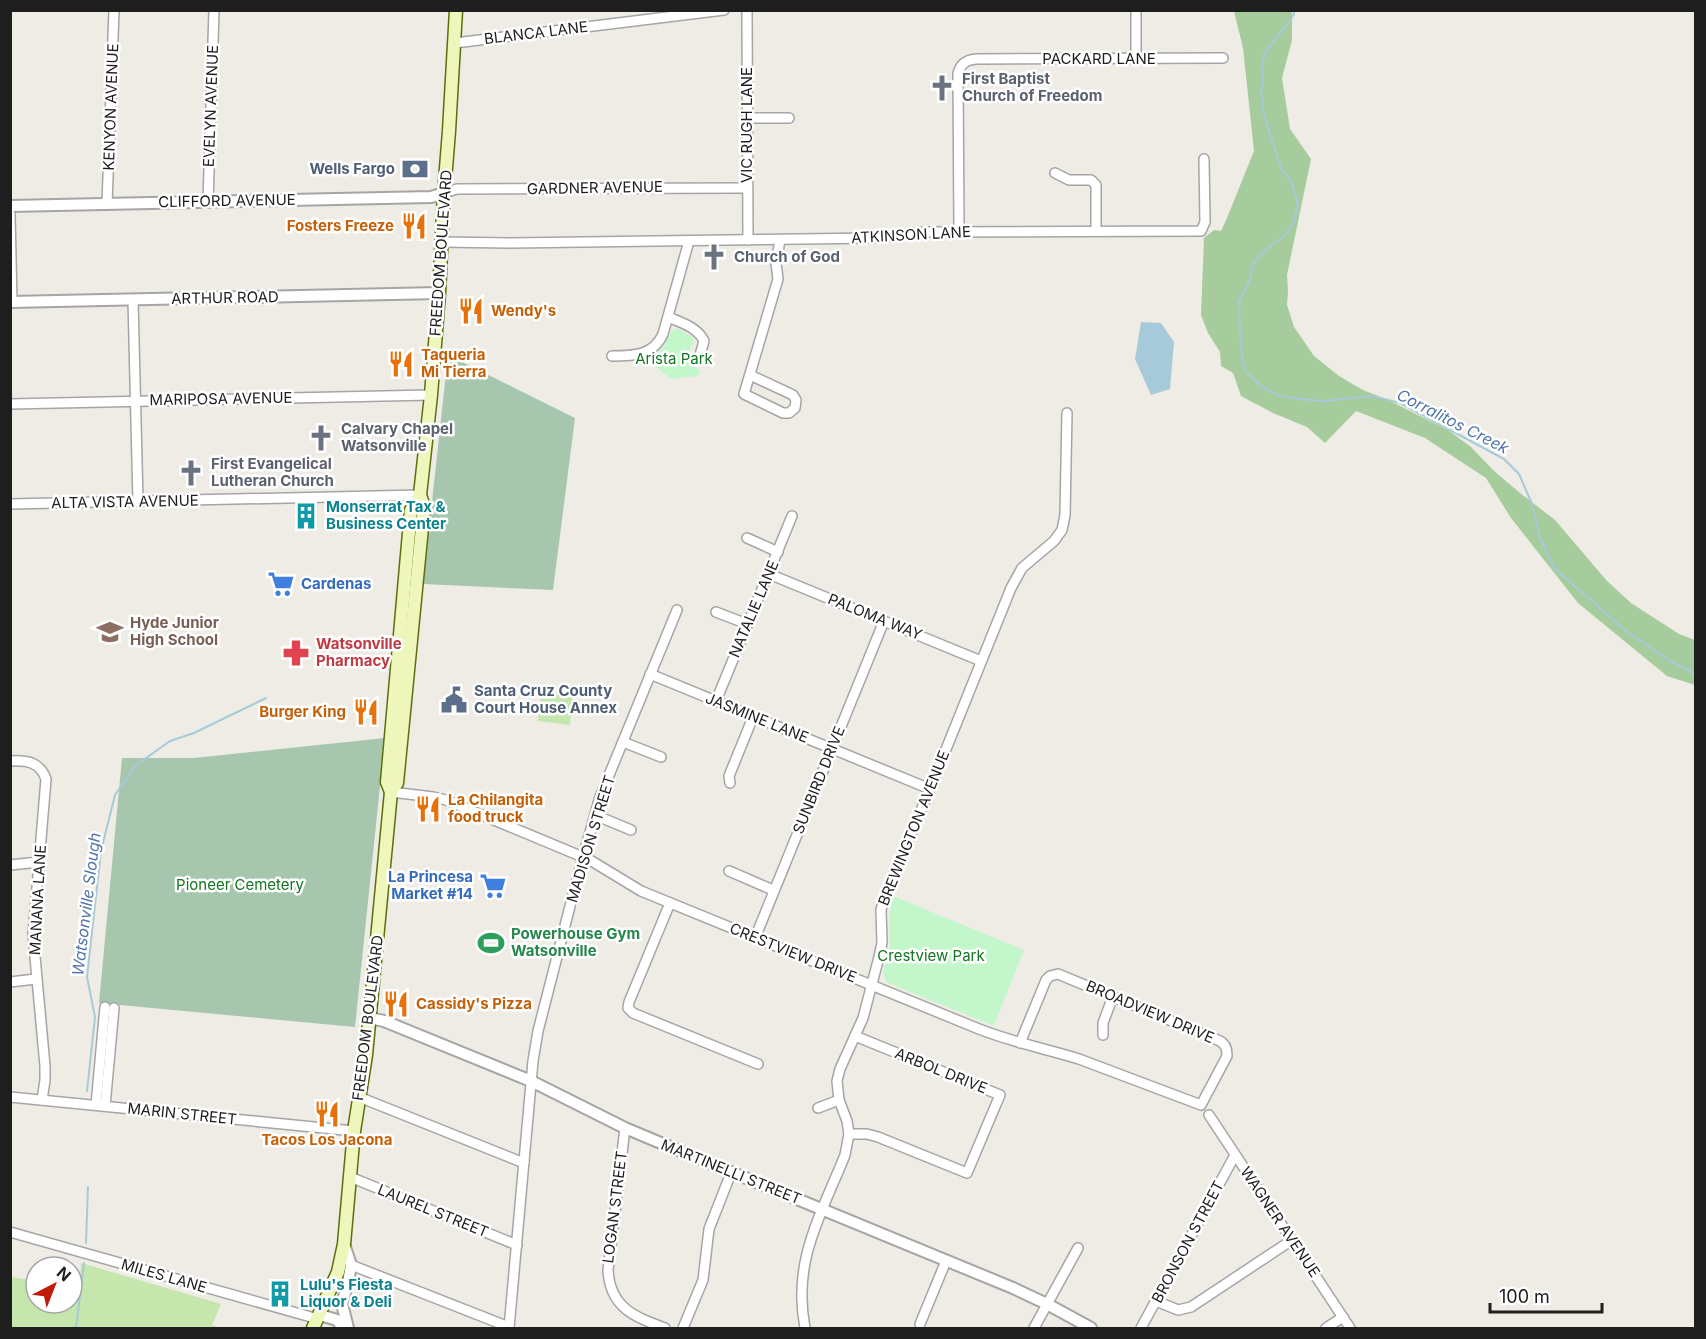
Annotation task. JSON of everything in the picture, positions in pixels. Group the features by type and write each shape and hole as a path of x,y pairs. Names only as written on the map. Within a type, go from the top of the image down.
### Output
{"main road":[{"name":"FREEDOM BOULEVARD","path":"317,1321 338,1272 344,1244 354,1131 370,1018 391,792 387,782 411,510 420,495 431,395 456,10"}],"street":[{"name":"KENYON AVENUE","path":"107,204 114,10"},
{"name":"EVELYN AVENUE","path":"208,202 214,10"},
{"name":"BLANCA LANE","path":"455,44 724,10"},
{"name":"VIC RUGH LANE","path":"747,10 748,240"},
{"path":"1136,10 1136,59"},
{"name":"PACKARD LANE","path":"959,232 958,74 963,63 976,59 1223,58"},
{"path":"747,118 789,118"},
{"name":"ATKINSON LANE","path":"441,242 780,240 876,238 925,232 1201,231 1205,222 1204,159"},
{"path":"1055,173 1066,179 1094,182 1096,185 1096,231"},
{"name":"GARDNER AVENUE","path":"444,193 457,189 747,188"},
{"name":"CLIFFORD AVENUE","path":"10,206 431,197 444,193"},
{"path":"10,214 11,302"},
{"path":"750,375 793,395 796,400 795,408 789,413 783,413 744,394 778,279 777,263 780,240"},
{"path":"612,356 637,356 650,350 661,338 689,241"},
{"name":"ARTHUR ROAD","path":"11,302 439,293"},
{"path":"133,300 138,502"},
{"path":"668,317 700,335 704,342 700,355"},
{"name":"MARIPOSA AVENUE","path":"10,404 431,395"},
{"name":"BREWINGTON AVENUE","path":"805,1329 802,1298 804,1263 810,1241 845,1155 849,1134 839,1100 838,1076 863,1018 872,985 882,943 881,910 885,896 1004,605 1022,568 1054,541 1062,530 1065,515 1067,414"},
{"name":"ALTA VISTA AVENUE","path":"10,504 420,495"},
{"name":"NATALIE LANE","path":"716,701 792,516"},
{"path":"747,538 778,552"},
{"name":"PALOMA WAY","path":"769,574 981,661"},
{"name":"MADISON STREET","path":"509,1328 531,1081 538,1031 595,814 605,784 677,610"},
{"path":"716,612 747,624"},
{"name":"SUNBIRD DRIVE","path":"755,938 884,621"},
{"name":"JASMINE LANE","path":"650,674 930,789"},
{"path":"730,783 729,776 753,717"},
{"path":"623,741 661,757"},
{"name":"MANANA LANE","path":"10,761 34,763 44,773 46,779 33,936 45,1066 42,1100"},
{"name":"CRESTVIEW DRIVE","path":"391,792 446,800 583,857 633,887 670,903 996,1036 1079,1059 1201,1105"},
{"path":"595,814 631,830"},
{"path":"10,865 39,862"},
{"path":"729,871 773,890"},
{"path":"670,903 628,1008 633,1013 758,1064"},
{"name":"BROADVIEW DRIVE","path":"1020,1043 1049,975 1062,975 1220,1041 1230,1048 1201,1105"},
{"path":"10,982 36,979"},
{"path":"1103,1035 1103,1023 1113,996"},
{"path":"100,1106 110,1008"},
{"name":"MARTINELLI STREET","path":"370,1018 384,1021 531,1081 625,1128 1047,1304 1091,1329"},
{"name":"ARBOL DRIVE","path":"849,1134 867,1134 878,1137 967,1173 1000,1095 855,1036"},
{"name":"MARIN STREET","path":"10,1097 354,1131"},
{"path":"359,1097 524,1163"},
{"path":"818,1108 839,1100"},
{"name":"WAGNER AVENUE","path":"1209,1115 1350,1329"},
{"name":"LOGAN STREET","path":"625,1128 608,1278 615,1298 627,1310 665,1329"},
{"name":"BRONSON STREET","path":"1141,1329 1235,1155"},
{"path":"683,1329 703,1280 709,1229 732,1173"},
{"name":"LAUREL STREET","path":"350,1177 517,1245"},
{"name":"MILES LANE","path":"10,1232 317,1321"},
{"path":"1156,1300 1178,1310 1191,1307 1292,1240"},
{"name":"FREEDOM BOULEVARD","path":"344,1244 351,1265"},
{"path":"1034,1329 1078,1248"},
{"path":"920,1324 946,1261"},
{"path":"348,1329 342,1308 351,1265 509,1328"},
{"path":"1326,1329 1343,1317"},
{"path":"317,1321 337,1320 343,1329"}],"green space":[{"path":"1234,11 1292,11 1292,40 1282,78 1290,129 1311,159 1287,275 1287,305 1294,327 1314,356 1339,376 1363,390 1448,430 1471,447 1494,471 1555,520 1607,581 1631,603 1679,634 1695,640 1695,685 1667,676 1578,603 1511,518 1486,478 1425,438 1356,411 1325,443 1307,427 1241,396 1233,373 1221,366 1220,352 1208,333 1201,315 1204,238 1214,230 1221,231 1254,151 1243,48"},
{"name":"Arista Park","path":"675,329 694,338 689,356 701,373 697,376 671,379 650,359 661,350"},
{"path":"448,355 575,418 553,590 423,584"},
{"path":"541,691 573,695 570,725 538,721"},
{"name":"Pioneer Cemetery","path":"385,738 355,1027 99,1003 122,758 194,758"},
{"name":"Crestview Park","path":"893,896 1024,950 994,1026 886,982 883,973 890,944 889,914"},
{"path":"84,1264 221,1304 212,1325 219,1328 11,1328 11,1277 24,1279 24,1315 84,1315"}],"water":[{"path":"1141,322 1161,323 1174,342 1170,389 1151,395 1135,359"}],"waterway":[{"name":"Corralitos Creek","path":"1294,10 1289,22 1267,49 1262,61 1261,91 1262,108 1282,171 1293,186 1298,205 1293,224 1286,234 1261,254 1252,266 1250,279 1239,303 1241,351 1245,371 1261,386 1277,395 1324,401 1372,396 1400,403 1504,459 1519,474 1532,504 1540,538 1555,569 1626,631 1696,675"},
{"name":"Watsonville Slough","path":"87,1091 95,1017 87,977 101,851 115,795 135,766 170,741 194,733 266,698"},
{"name":"Watsonville Slough","path":"86,1243 88,1187"},
{"name":"Watsonville Slough","path":"76,1328 78,1315"}],"place":[{"name":"First Baptist Church of Freedom","path":"942,88"},
{"name":"Wells Fargo","path":"415,169"},
{"name":"Fosters Freeze","path":"414,226"},
{"name":"Church of God","path":"714,257"},
{"name":"Wendy's","path":"471,311"},
{"name":"Taqueria Mi Tierra","path":"401,364"},
{"name":"Calvary Chapel Watsonville","path":"321,438"},
{"name":"First Evangelical Lutheran Church","path":"191,473"},
{"name":"Monserrat Tax & Business Center","path":"306,516"},
{"name":"Cardenas","path":"281,584"},
{"name":"Hyde Junior High School","path":"110,632"},
{"name":"Watsonville Pharmacy","path":"296,653"},
{"name":"Santa Cruz County Court House Annex","path":"454,700"},
{"name":"Burger King","path":"366,712"},
{"name":"La Chilangita food truck","path":"428,809"},
{"name":"La Princesa Market #14","path":"493,886"},
{"name":"Powerhouse Gym Watsonville","path":"491,943"},
{"name":"Cassidy's Pizza","path":"396,1004"},
{"name":"Tacos Los Jacona","path":"327,1114"},
{"name":"Lulu's Fiesta Liquor & Deli","path":"280,1294"}]}
